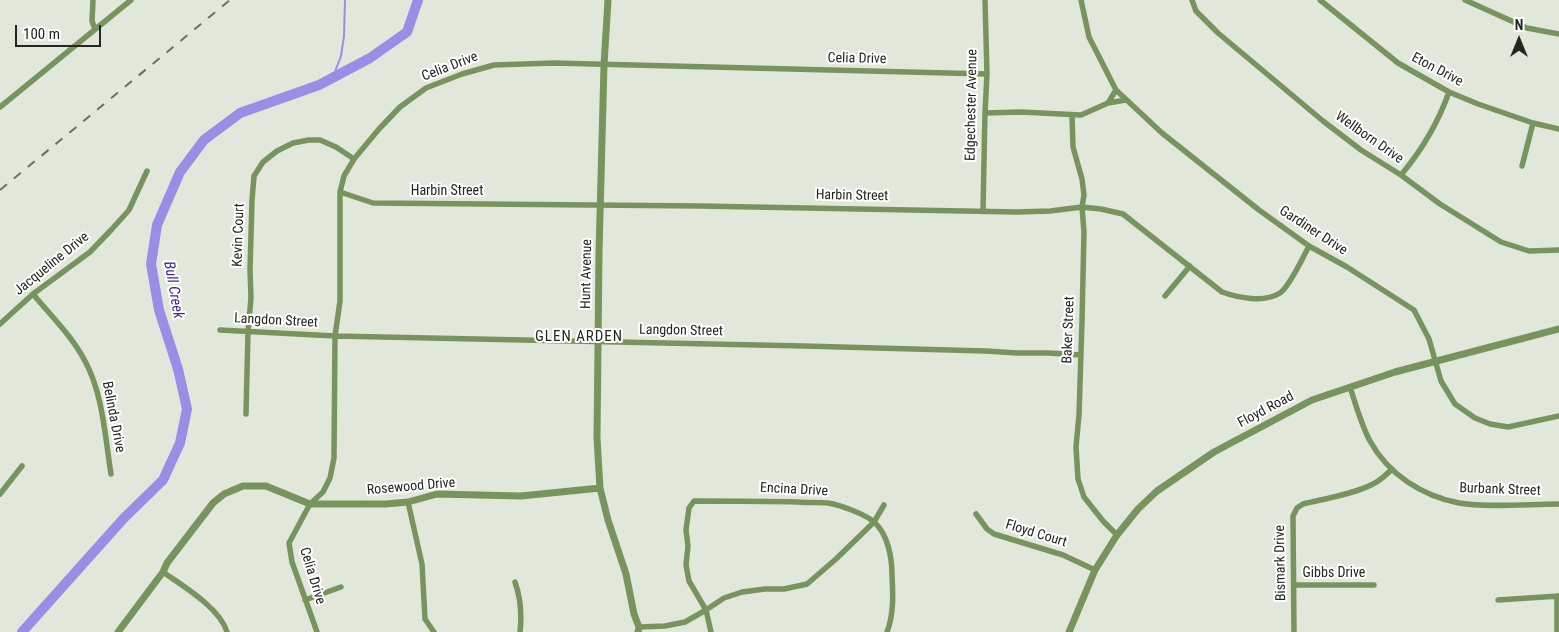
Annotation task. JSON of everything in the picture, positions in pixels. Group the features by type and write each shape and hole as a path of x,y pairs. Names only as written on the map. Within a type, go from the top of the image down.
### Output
{"street":[{"path":"93,0 92,21 95,29"},
{"path":"0,107 131,0"},
{"name":"Hunt Avenue","path":"608,0 600,205 597,438 600,488 608,520 626,574 638,629"},
{"name":"Edgechester Avenue","path":"983,210 987,74 985,0"},
{"name":"Gardiner Drive","path":"1081,0 1089,37 1116,90 1162,134 1259,210 1309,246 1414,310 1429,339 1441,381 1455,404 1475,418 1490,424 1508,427 1559,416"},
{"name":"Wellborn Drive","path":"1192,0 1196,11 1218,33 1308,108 1361,150 1401,175 1440,204 1501,242 1528,250 1559,250"},
{"name":"Eton Drive","path":"1320,0 1398,64 1449,92 1533,123 1559,129"},
{"path":"1465,0 1527,28 1559,34"},
{"name":"Celia Drive","path":"317,632 292,562 289,542 310,504 323,492 330,478 334,458 334,336 340,301 340,192 344,176 354,158 400,107 426,88 462,74 494,65 554,63 987,74"},
{"path":"1108,103 1116,90"},
{"path":"1401,175 1417,156 1442,112 1449,92"},
{"path":"985,113 1021,112 1081,115 1108,103 1126,100"},
{"name":"Baker Street","path":"1072,115 1073,147 1082,179 1084,195 1082,207 1084,232 1079,415 1076,446 1078,479 1084,497 1117,535"},
{"path":"1522,166 1533,123"},
{"name":"Kevin Court","path":"246,414 254,176 263,162 277,151 294,143 309,140 320,140 354,158"},
{"name":"Jacqueline Drive","path":"0,324 33,294 90,252 129,210 148,171"},
{"name":"Harbin Street","path":"340,192 372,203 1050,211 1082,207 1101,209 1123,214 1222,292 1238,298 1252,299 1280,293 1288,284 1309,246"},
{"path":"600,217 610,205"},
{"path":"1165,296 1190,266"},
{"name":"Belinda Drive","path":"33,294 74,343 86,362 97,389 111,474"},
{"name":"Floyd Road","path":"1069,632 1095,570 1117,535 1138,509 1157,491 1214,452 1312,400 1436,361 1559,329"},
{"name":"Langdon Street","path":"220,330 334,336 900,348 1080,355"},
{"name":"Burbank Street","path":"1350,387 1370,441 1392,469 1410,484 1425,492 1459,503 1559,504"},
{"path":"0,494 22,466"},
{"name":"Bismark Drive","path":"1294,632 1293,516 1297,508 1303,504 1363,489 1383,478 1392,469"},
{"name":"Rosewood Drive","path":"118,632 213,503 224,494 243,486 266,486 310,504 386,504 408,502 438,494 522,496 600,488"},
{"name":"Encina Drive","path":"706,610 689,581 686,565 688,546 686,530 689,508 694,500 829,503 853,511 874,522"},
{"path":"408,502 422,564 425,619 434,632"},
{"path":"638,629 684,622 724,598 742,592 784,589 807,584 874,522 884,505"},
{"name":"Floyd Court","path":"976,514 987,529 994,534 1063,555 1095,570"},
{"path":"874,522 882,532 892,567 893,594 891,622 888,632"},
{"path":"163,572 205,601 226,626 227,632"},
{"path":"515,582 520,594 522,611 520,632"},
{"name":"Gibbs Drive","path":"1294,585 1374,585"},
{"path":"305,600 342,587"},
{"path":"1498,600 1558,596 1557,632"},
{"path":"706,610 711,632"}],"waterway":[{"path":"333,77 341,56 344,36 345,0"},
{"name":"Bull Creek","path":"22,632 124,518 163,480 180,443 187,409 178,369 159,310 151,264 157,225 180,172 204,140 240,113 319,85 370,58 407,32 418,0"}],"railway":[{"path":"0,190 230,0"}],"district":[{"name":"GLEN ARDEN","path":"579,337"}]}
